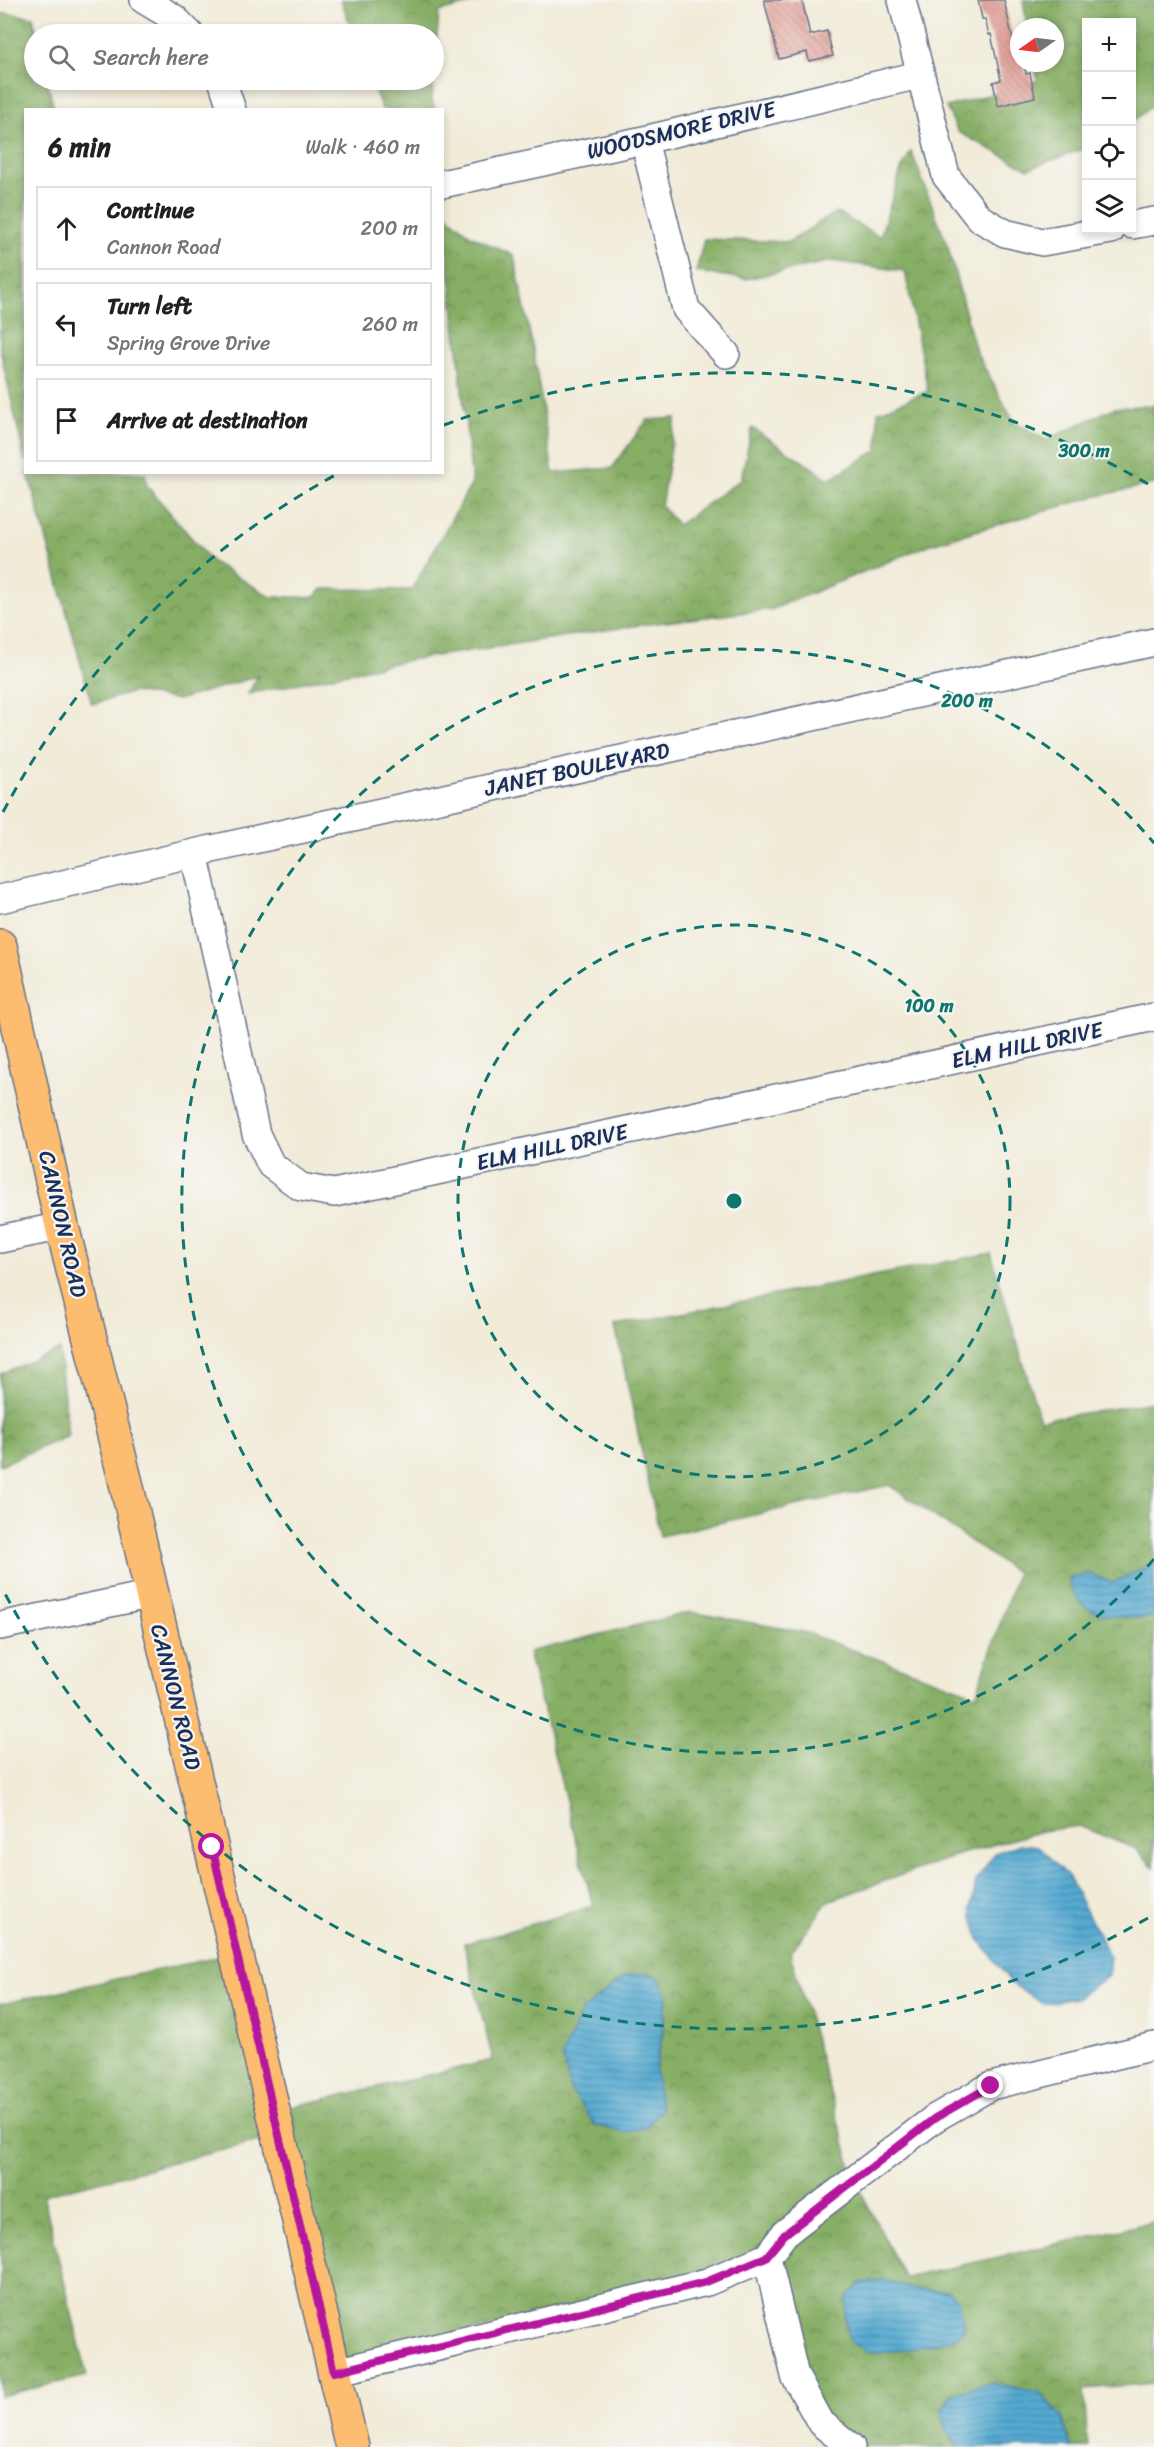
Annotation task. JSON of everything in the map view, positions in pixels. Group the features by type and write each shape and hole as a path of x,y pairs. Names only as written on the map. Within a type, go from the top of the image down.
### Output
{"main road":[{"name":"CANNON ROAD","path":"0,946 62,1226 108,1404 352,2447"}],"street":[{"path":"144,0 180,24"},
{"path":"902,0 946,176 979,218 1005,233 1042,242 1088,234"},
{"name":"WOODSMORE DRIVE","path":"444,184 644,140 919,75"},
{"path":"225,90 231,108"},
{"path":"644,140 686,309 726,354"},
{"path":"1136,224 1154,221"},
{"name":"JANET BOULEVARD","path":"0,899 194,853 1154,642"},
{"name":"ELM HILL DRIVE","path":"194,853 256,1134 271,1166 301,1186 334,1193 1154,1017"},
{"path":"0,1239 62,1226"},
{"path":"0,1626 153,1594"},
{"path":"334,2372 706,2282 766,2257 785,2234 935,2118 991,2086 1154,2046"},
{"path":"766,2257 795,2376 821,2422 851,2447"}],"green space":[{"path":"341,0 486,0 439,12 438,24 350,24"},
{"path":"1023,0 1154,0 1154,104 1136,119 1136,18 1082,18 1082,149 1028,169 958,132 946,107 1037,81 1036,72 1064,72 1064,18 1026,18"},
{"path":"5,13 33,17 35,24 24,24 24,90 49,90 54,108 24,108 24,457 0,349 0,15"},
{"path":"374,90 433,90 434,108 382,108"},
{"path":"911,151 948,247 976,352 1014,422 1046,440 1114,408 1154,405 1154,484 1093,497 931,544 773,609 640,625 409,660 248,694 258,676 178,700 134,692 92,704 28,474 145,474 147,486 212,562 271,597 315,597 322,589 411,590 472,483 444,212 470,235 514,256 533,349 553,473 612,468 647,420 676,418 661,506 678,525 741,479 752,428 829,479 878,450 878,412 928,391 905,271 832,261 746,279 696,272 704,239 789,242 836,212 880,237 901,170"},
{"path":"991,1253 1040,1420 1154,1402 1154,1867 1136,1849 1079,1826 1042,1831 964,1853 828,1901 790,1953 855,2180 905,2278 1154,2222 1154,2383 1084,2389 1088,2447 1071,2447 1068,2436 950,2439 961,2447 851,2447 821,2423 767,2257 341,2365 279,2136 43,2195 87,2376 0,2396 0,2004 237,1953 274,2111 493,2060 464,1944 593,1906 528,1652 691,1612 804,1632 976,1695 1017,1573 889,1485 660,1536 615,1326","holes":["661,1980 665,2014 655,2071","884,2280 918,2290 948,2291 958,2301 848,2295 860,2284"]},
{"path":"59,1350 68,1436 0,1465 0,1374"}],"water":[{"path":"1154,1563 1154,1613 1149,1618 1111,1616 1088,1608 1079,1601 1069,1577 1091,1574 1112,1583"},
{"path":"1020,1844 1038,1846 1068,1876 1110,1957 1108,1976 1076,1998 1043,2004 1011,1983 979,1939 971,1910 976,1881 995,1853"},
{"path":"650,1973 661,1980 667,1996 655,2071 661,2110 645,2128 624,2133 595,2125 571,2091 562,2056 582,2011 625,1976"},
{"path":"884,2280 918,2290 948,2291 958,2300 964,2330 953,2339 908,2350 869,2352 851,2343 845,2322 848,2295 861,2284"},
{"path":"989,2383 1039,2392 1062,2417 1071,2447 961,2447 947,2431 942,2409 953,2393"}],"building":[{"path":"764,0 802,0 810,35 827,31 833,56 809,61 807,52 779,59"},
{"path":"978,0 1004,0 1010,27 1010,72 1030,73 1035,97 998,106 993,82 1001,80 991,34 989,35 985,19 982,19"}],"route":[{"path":"212,1847 334,2372 706,2282 766,2257 785,2234 935,2118 991,2086"}]}
